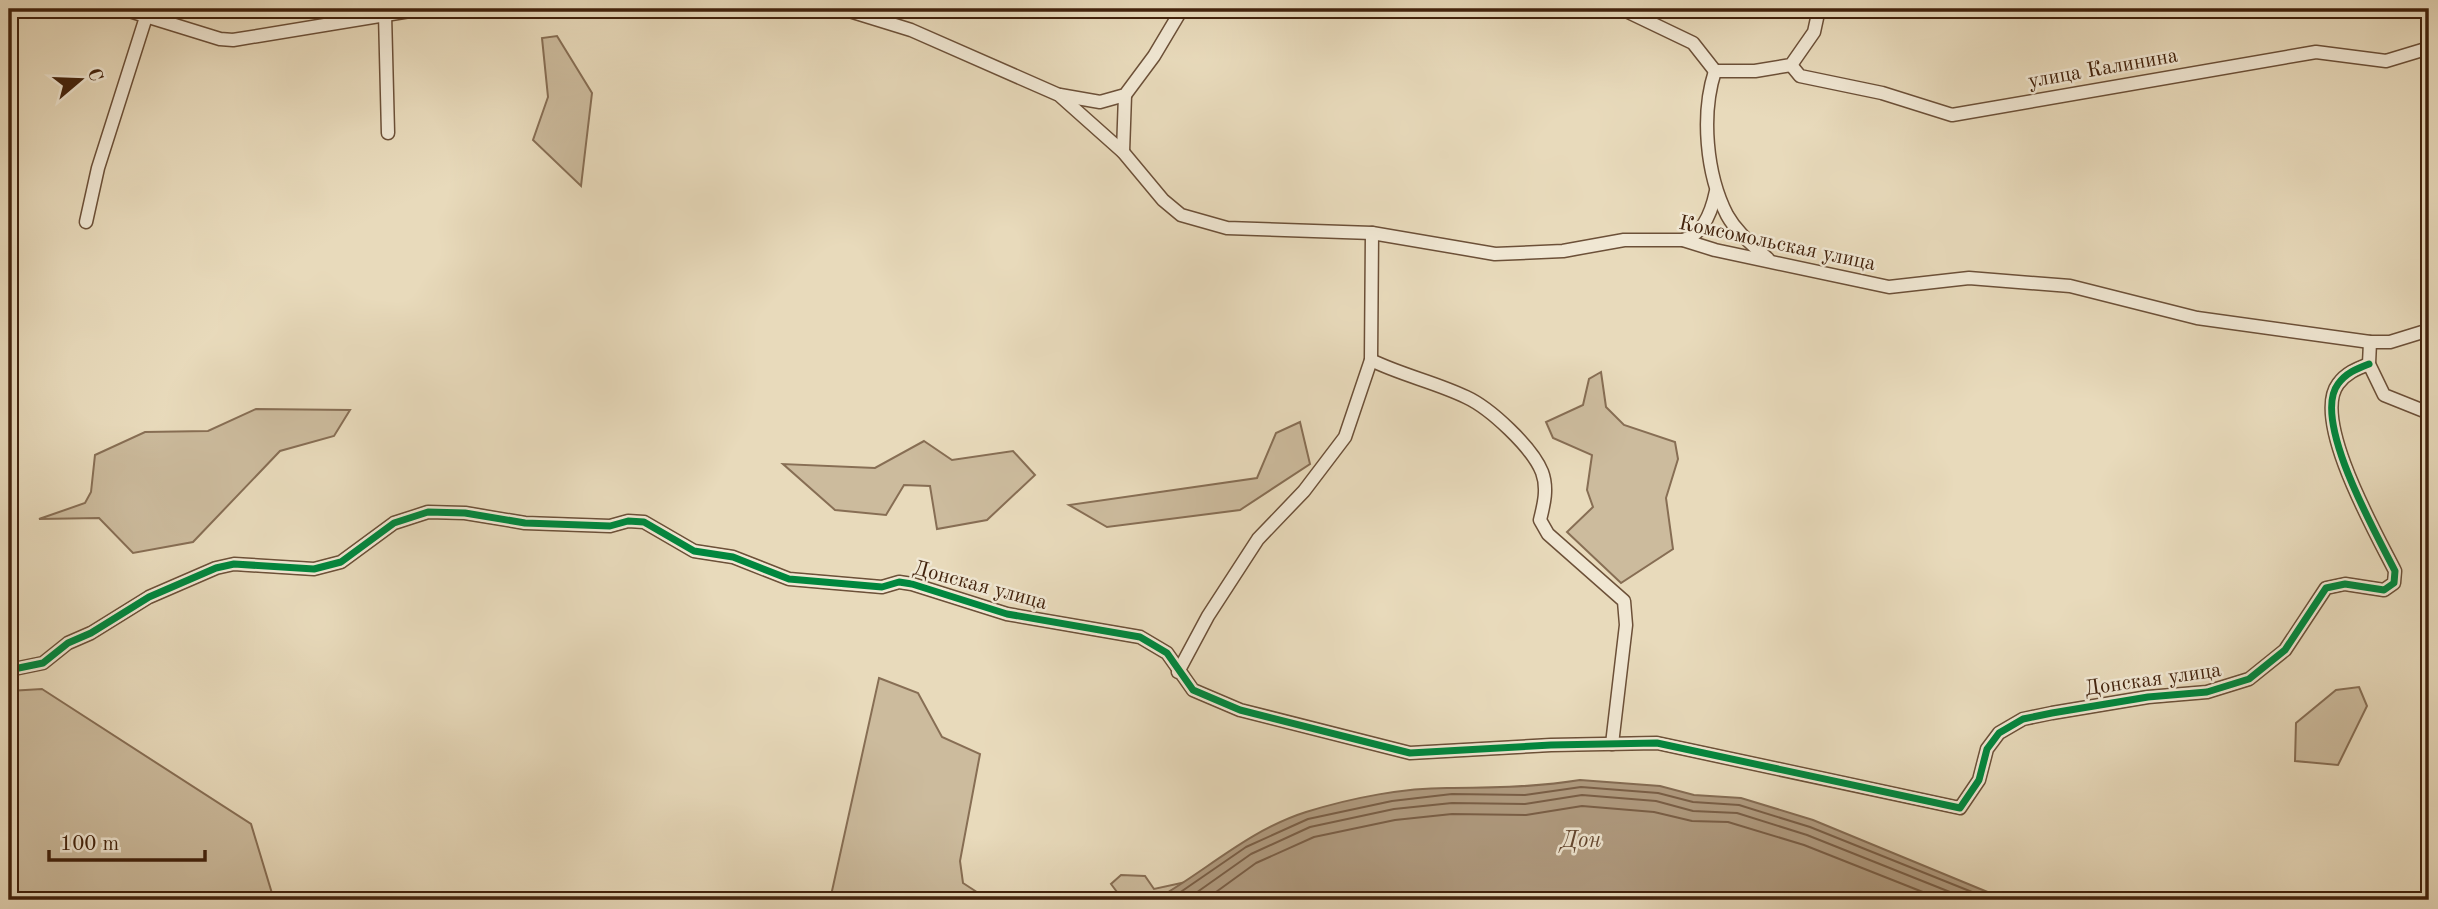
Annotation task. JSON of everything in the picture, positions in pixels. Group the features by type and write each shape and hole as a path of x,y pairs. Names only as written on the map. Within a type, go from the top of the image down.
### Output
{"street":[{"path":"123,9 200,30 220,39 233,40 422,9"},
{"name":"Комсомольская улица","path":"843,9 911,30 1059,94 1123,152 1163,200 1181,215 1227,228 1372,233 1495,254 1563,251 1624,240 1682,240 1715,250 1768,259 1801,269 1889,287 1969,278 2070,286 2197,318 2370,342 2400,340 2429,330"},
{"path":"1123,152 1125,95 1154,56 1182,9"},
{"path":"1622,9 1693,43 1715,71"},
{"path":"1715,71 1755,72 1791,65 1814,32 1819,9"},
{"path":"385,14 388,133"},
{"path":"86,222 98,168 146,17"},
{"name":"улица Калинина","path":"1791,65 1800,76 1882,93 1952,115 2316,52 2386,61 2429,48"},
{"path":"1682,240 1692,238 1703,223 1712,208 1716,190 1709,139 1707,94 1715,71"},
{"path":"1059,94 1100,102 1125,95"},
{"path":"1716,190 1741,234 1768,259"},
{"path":"1178,672 1208,616 1258,539 1304,491 1345,437 1371,360 1372,233"},
{"path":"2370,342 2369,364 2384,394 2429,414"},
{"path":"1371,360 1396,373 1428,381 1469,398 1501,422 1529,451 1542,472 1546,493 1540,520 1548,534 1587,570 1614,589 1624,601 1626,625 1612,744"},
{"name":"Донская улица","path":"9,670 43,663 68,643 91,633 149,597 216,568 234,564 314,569 341,562 394,523 428,512 465,513 526,523 610,526 628,521 644,522 694,551 733,557 789,579 882,587 899,582 912,584 1007,614 1140,637 1167,653 1193,690 1240,710 1410,753 1657,743 1960,808 1979,780 1987,749 1999,733 2023,719 2232,687 2270,665 2285,650 2326,588 2345,584 2384,590 2394,583 2395,571 2358,498 2336,443 2332,414 2336,386 2350,371 2369,364"}],"shaded area":[{"path":"557,36 592,93 581,186 533,140 548,97 542,38"},
{"path":"1601,372 1606,407 1624,425 1675,442 1678,459 1666,498 1673,549 1621,583 1567,532 1593,507 1587,490 1592,455 1553,438 1546,422 1583,405 1589,379"},
{"path":"256,409 350,410 334,436 280,451 193,542 133,553 99,518 39,519 85,503 91,492 95,455 145,432 208,431"},
{"path":"1300,422 1310,464 1240,510 1107,527 1069,505 1257,478 1276,433"},
{"path":"924,441 952,460 1013,451 1035,475 987,520 937,529 930,486 904,485 886,515 835,510 783,464 875,468"},
{"path":"879,678 918,693 942,737 980,754 960,861 963,883 989,900 830,900"},
{"path":"2359,687 2367,706 2338,765 2295,761 2296,723 2336,690"},
{"path":"42,689 251,824 274,900 9,900 9,691"},
{"path":"1121,875 1145,876 1154,889 1186,882 1155,900 1123,900 1111,884"}],"water":[{"name":"Дон","path":"1580,780 1660,786 1694,795 1741,798 1813,820 2007,900 1155,900 1266,829 1323,807 1379,794 1417,789 1517,787"}],"cycle path":[{"path":"9,670 43,663 68,643 91,633 149,597 216,568 234,564 314,569 341,562 394,523 428,512 465,513 525,523 610,526 628,521 644,522 694,551 733,557 789,579 882,587 899,582 912,584 1007,614 1140,637 1167,653 1193,690 1240,710 1410,753 1551,745 1657,743 1960,808 1979,780 1987,749 1999,733 2023,719 2148,697 2207,692 2249,679 2285,650 2326,588 2345,584 2384,590 2394,583 2395,571 2362,506 2339,449 2333,423 2332,401 2338,384 2344,377 2369,364"}]}
